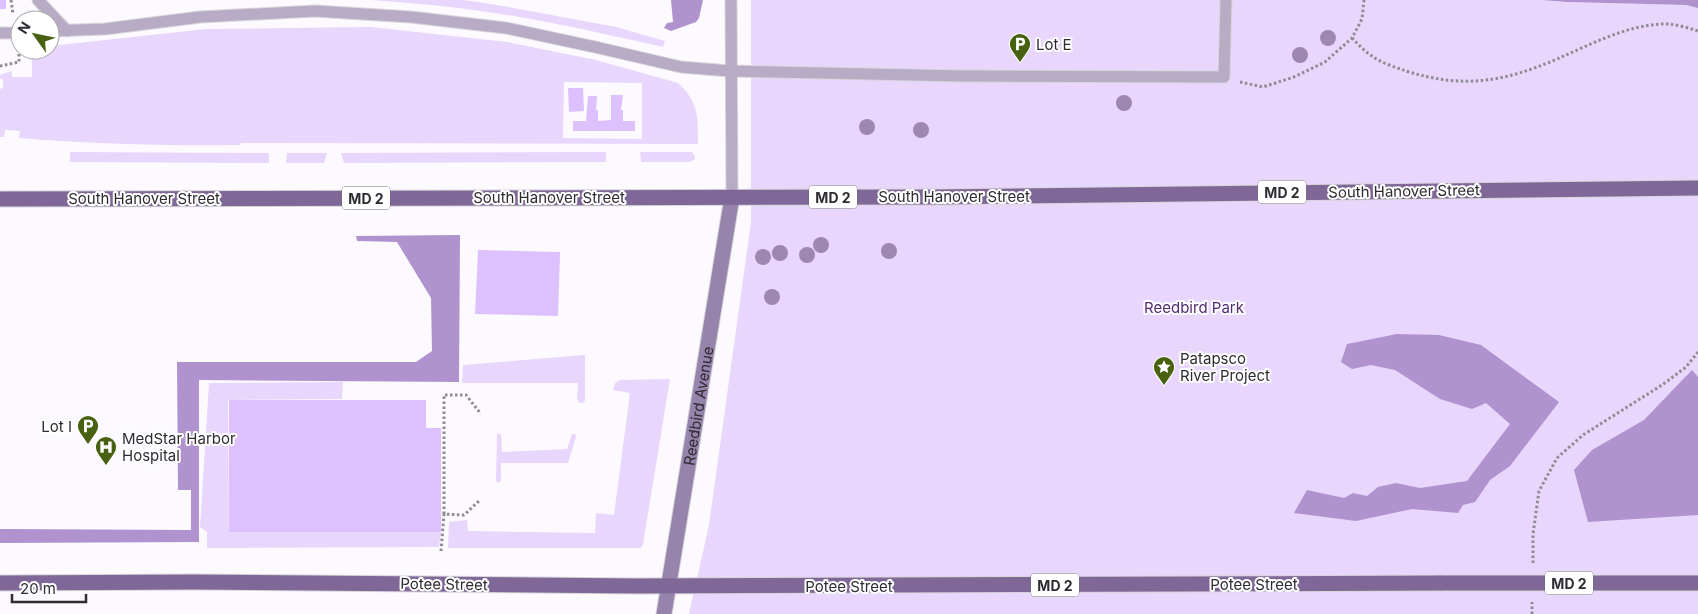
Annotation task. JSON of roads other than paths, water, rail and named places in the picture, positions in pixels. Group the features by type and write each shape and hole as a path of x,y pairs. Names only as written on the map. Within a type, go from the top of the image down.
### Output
{"main road":[{"name":"South Hanover Street","path":"0,199 934,197 1698,188"},
{"name":"Potee Street","path":"0,583 194,582 669,586 1698,583"}],"street":[{"name":"Reedbird Avenue","path":"664,614 732,197"}],"lane":[{"path":"38,0 67,31"},
{"path":"731,0 732,197"},
{"path":"60,31 105,29 200,17 306,12 411,17 506,28 681,67 730,71 962,76 1224,78 1226,0"}],"place":[{"name":"Lot E","path":"1020,63"},
{"name":"Patapsco River Project","path":"1164,386"},
{"name":"Lot I","path":"88,445"},
{"name":"MedStar Harbor Hospital","path":"106,466"}],"park label":[{"name":"Reedbird Park","path":"1194,307"}]}
